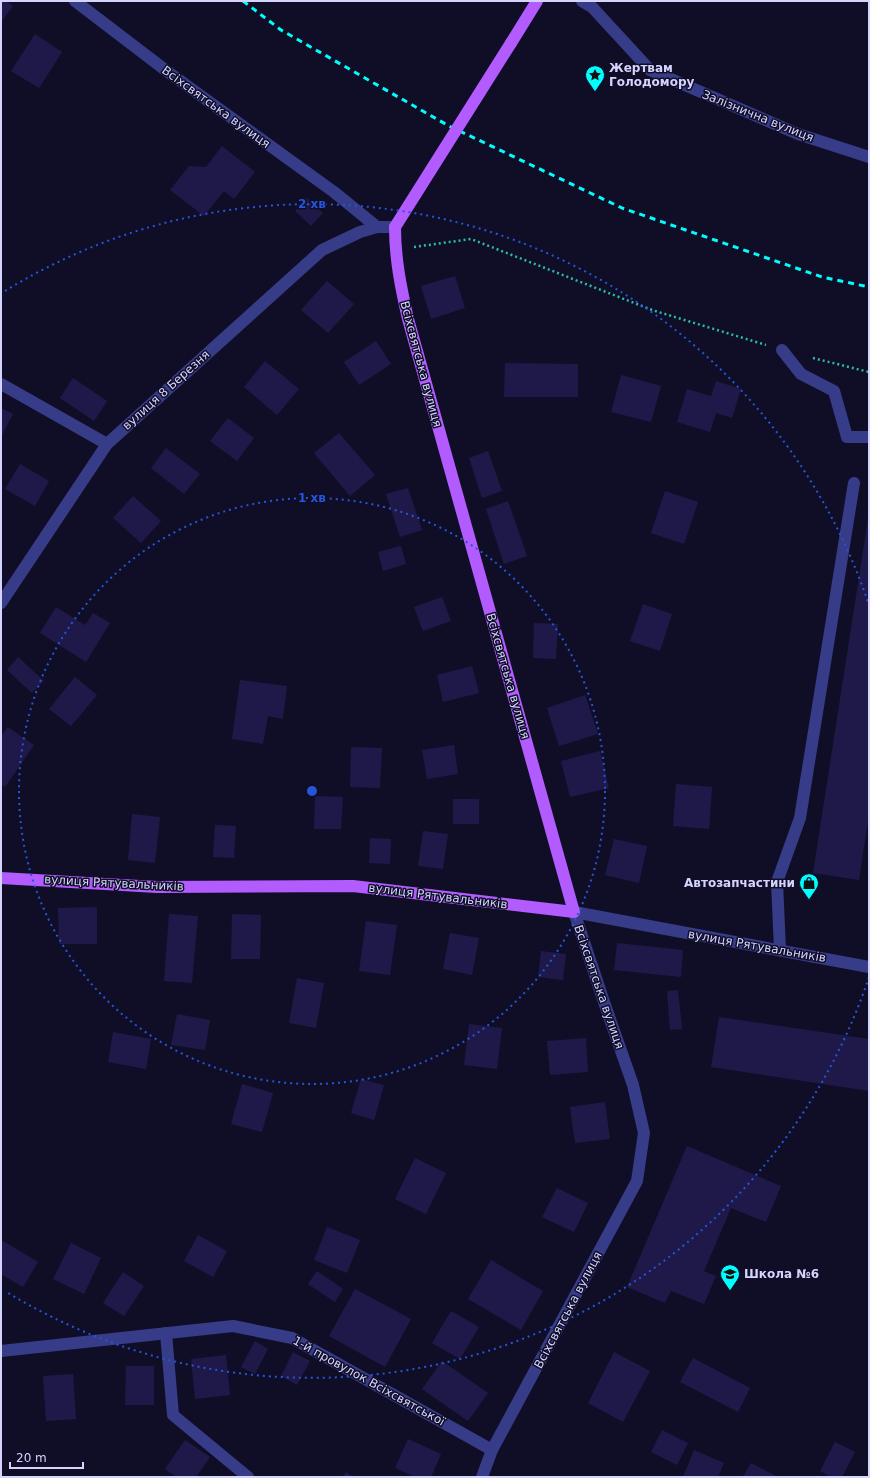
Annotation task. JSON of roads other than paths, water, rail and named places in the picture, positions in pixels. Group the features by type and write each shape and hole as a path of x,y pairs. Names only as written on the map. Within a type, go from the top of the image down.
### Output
{"main road":[{"path":"396,227 537,1"},
{"name":"Всіхсвятська вулиця","path":"396,227 395,250 399,281 408,319 574,912"},
{"name":"вулиця Рятувальників","path":"1,878 157,887 353,886 574,912"}],"street":[{"name":"Всіхсвятська вулиця","path":"75,1 164,69 334,192 377,227"},
{"name":"Залізнична вулиця","path":"582,1 592,7 650,70 798,134 869,157"},
{"path":"377,227 396,227"},
{"name":"вулиця 8 Березня","path":"1,603 107,444 322,250 360,232 377,227"},
{"path":"782,350 801,374 834,391 847,437 869,437"},
{"path":"1,384 107,444"},
{"path":"780,950 777,882 800,818 854,483"},
{"name":"Всіхсвятська вулиця","path":"482,1477 492,1450 638,1181 644,1133 633,1085 574,912"},
{"name":"вулиця Рятувальників","path":"574,912 869,967"},
{"name":"1-й провулок Всіхсвятської","path":"1,1351 233,1326 292,1338 492,1450"},
{"path":"166,1333 173,1415 248,1477"}],"railway":[{"path":"243,1 281,30 449,126 622,208 822,277 869,287"}],"place":[{"name":"Жертвам Голодомору","path":"595,92"},
{"name":"Автозапчастини","path":"809,900"},
{"name":"Школа №6","path":"730,1291"}]}
